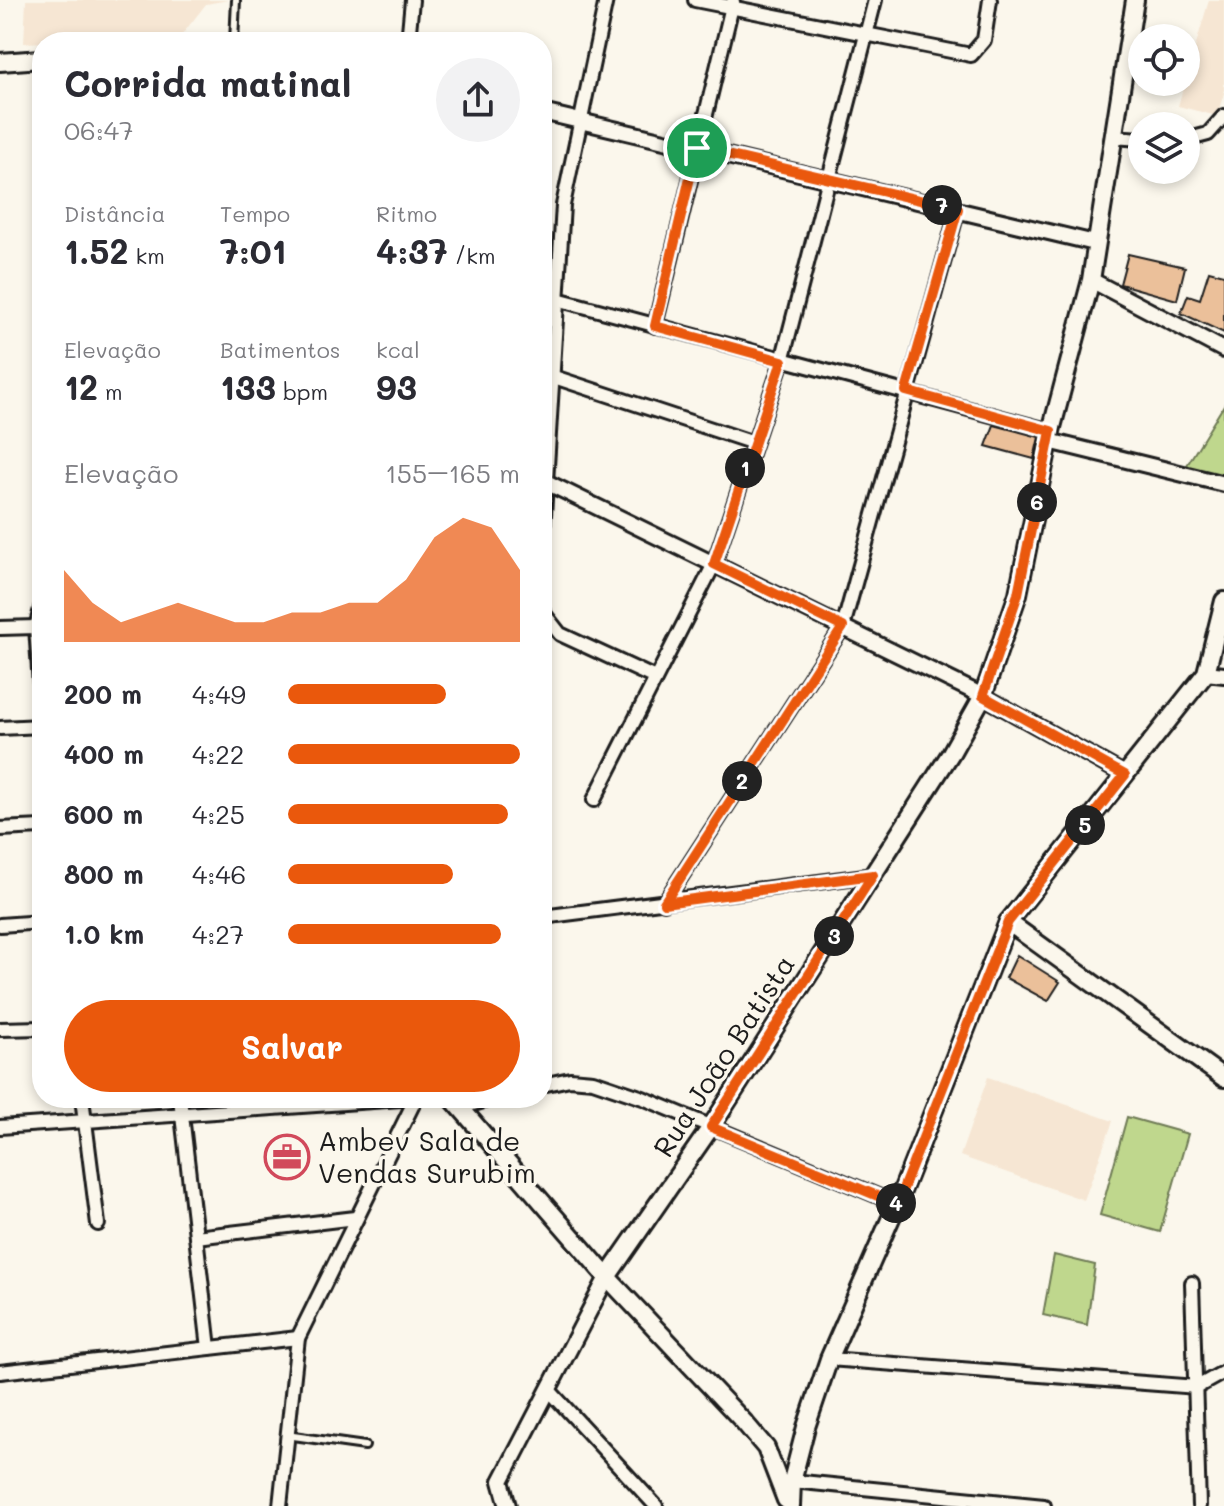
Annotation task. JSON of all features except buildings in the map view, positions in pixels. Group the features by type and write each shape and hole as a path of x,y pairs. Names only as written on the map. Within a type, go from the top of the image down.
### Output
{"main road":[{"name":"Rua João Batista","path":"607,1277 711,1127 873,875 983,696 1018,594 1050,436 1091,280 1135,0"},
{"path":"0,62 32,60"},
{"path":"789,1506 792,1481 829,1359 897,1204 1008,922 1206,673 1224,601"},
{"path":"1008,922 1224,1078"},
{"path":"460,1108 607,1277 766,1448 789,1506"}],"street":[{"path":"409,32 412,0"},
{"path":"552,331 568,171 606,0"},
{"path":"695,0 733,4 866,37 971,55 984,40 990,0"},
{"path":"594,800 714,564 782,361 875,0"},
{"path":"655,326 733,4"},
{"path":"552,114 1095,243"},
{"path":"1200,136 1208,134 1222,120"},
{"path":"1112,137 1128,138"},
{"path":"664,903 843,627 958,209"},
{"path":"1091,280 1224,350"},
{"path":"552,296 782,361 906,391 1050,436 1224,484"},
{"path":"552,376 754,443"},
{"path":"552,485 983,696 1125,775"},
{"path":"552,624 560,634 655,678"},
{"path":"0,628 32,627"},
{"path":"1206,673 1224,675"},
{"path":"0,728 32,726"},
{"path":"0,829 32,827"},
{"path":"552,916 873,875"},
{"path":"0,925 32,923"},
{"path":"0,1029 32,1028"},
{"path":"552,1083 570,1079 593,1081 897,1204"},
{"path":"83,1108 98,1224"},
{"path":"181,1108 209,1348"},
{"path":"0,1127 270,1108"},
{"path":"280,1506 298,1338 411,1108"},
{"path":"196,1237 355,1218"},
{"path":"508,1506 501,1481 607,1277"},
{"path":"1192,1283 1199,1506"},
{"path":"0,1372 298,1338"},
{"path":"829,1359 1197,1387 1224,1372"},
{"path":"549,1390 656,1506"},
{"path":"792,1481 1044,1506"}],"lane":[{"path":"234,32 236,0"},
{"path":"286,1435 365,1446"}],"shaded area":[{"path":"26,0 228,0 206,4 184,32 32,32 32,43 24,43"},
{"path":"1209,0 1224,0 1224,93 1217,116 1178,106 1181,96 1200,96 1200,31"},
{"path":"988,1077 1113,1121 1084,1200 960,1156"}],"green space":[{"path":"1224,405 1224,480 1184,470"},
{"path":"1127,1117 1188,1134 1160,1232 1100,1215"},
{"path":"1054,1255 1095,1265 1087,1325 1043,1315"}],"place":[{"name":"Ambev Sala de Vendas Surubim","path":"287,1157"}],"route":[{"path":"697,148 958,209 906,391 1051,431 1018,594 983,696 1125,775 1008,922 897,1204 711,1127 873,875 664,903 843,627 714,564 782,361 655,326 697,148"}]}
